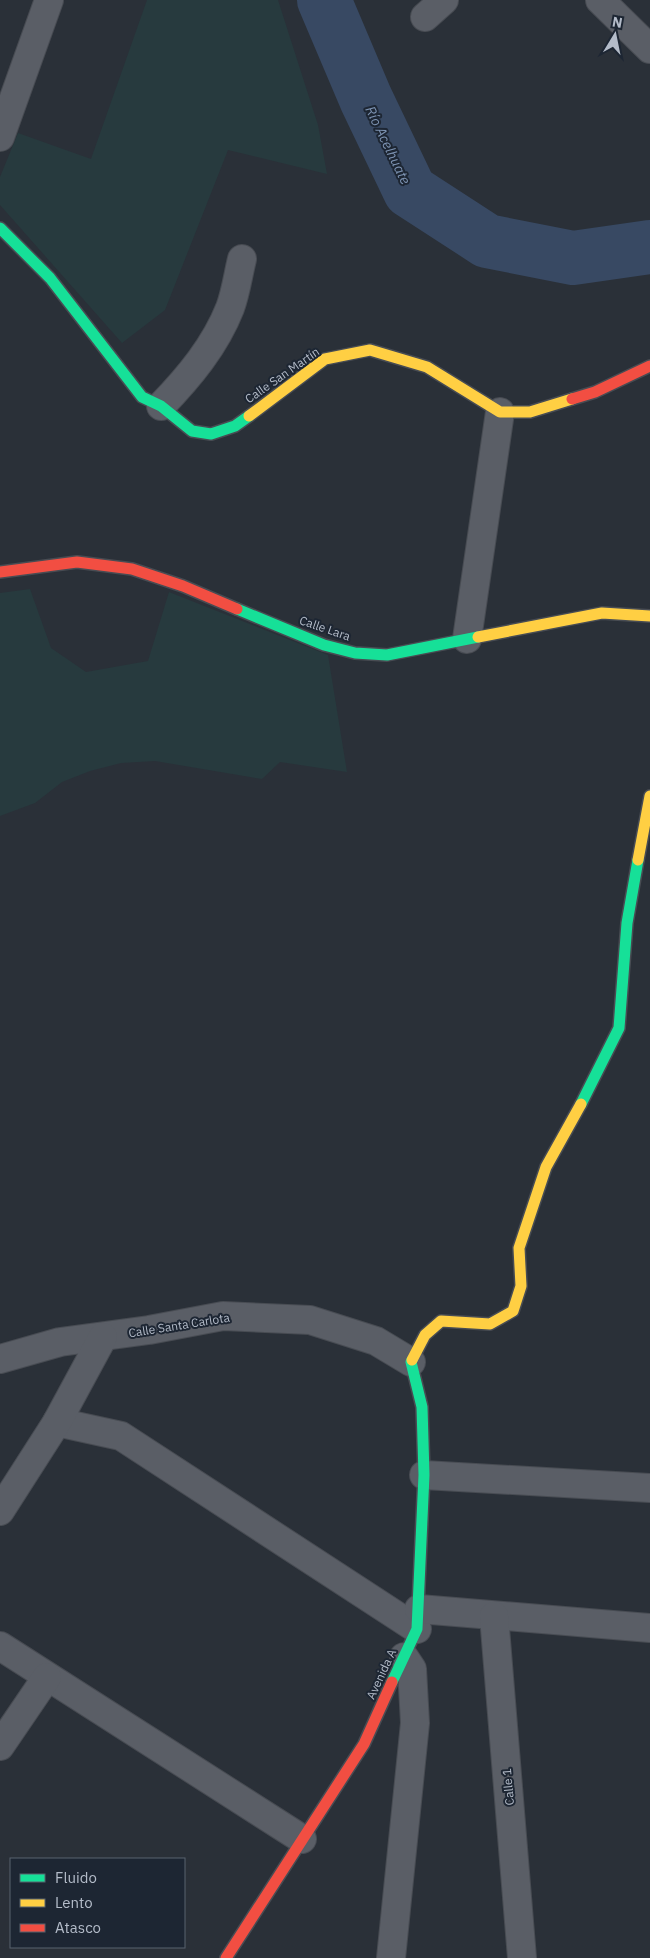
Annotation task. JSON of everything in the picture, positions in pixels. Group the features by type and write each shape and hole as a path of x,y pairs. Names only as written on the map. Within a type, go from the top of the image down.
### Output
{"street":[{"path":"0,137 49,0"},
{"path":"600,0 650,49"},
{"name":"Calle San Martín","path":"0,228 50,278 142,396 161,406 192,431 211,434 234,426 325,359 370,350 427,367 500,412"},
{"path":"161,406 192,373 209,350 230,307 242,258"},
{"path":"468,639 500,412 530,412 555,405 595,392 650,366"},
{"name":"Calle Lara","path":"0,572 76,562 132,569 183,586 324,645 355,653 387,655 602,612 650,616"},
{"path":"411,1362 425,1335 441,1320 490,1324 513,1311 521,1286 520,1248 546,1167 583,1101 619,1028 627,923 650,796"},
{"name":"Calle Santa Carlota","path":"0,1359 60,1342 103,1337 223,1316 310,1320 376,1341 411,1362"},
{"path":"0,1511 57,1422 103,1337"},
{"name":"Avenida A","path":"226,1958 364,1744 404,1657 418,1619 424,1475 422,1407 411,1362"},
{"path":"57,1422 121,1436 418,1619 494,1616 650,1628"},
{"path":"424,1475 650,1488"},
{"name":"Calle 1","path":"494,1616 522,1958"},
{"path":"0,1646 302,1839"},
{"path":"391,1958 415,1723 412,1668 404,1657"},
{"path":"0,1746 47,1677"}],"green space":[{"path":"147,0 278,0 318,125 327,174 228,150 165,310 122,343 0,205 0,177 18,133 91,159"},
{"path":"30,589 51,648 86,672 148,661 169,592 328,655 347,772 280,762 262,779 155,761 121,763 90,771 62,782 35,803 0,816 0,593"}],"waterway":[{"name":"Río Acelhuate","path":"324,0 366,99 410,191 487,241 573,258 650,247"}],"traffic: fast":[{"path":"0,228 50,278 142,397 161,406 192,431 211,434 235,426 249,416"},
{"path":"237,609 324,645 355,653 387,655 478,637"},
{"path":"581,1104 619,1028 627,923 638,860"},
{"path":"392,1682 417,1629 424,1475 422,1407 412,1360"}],"traffic: slow":[{"path":"249,416 325,359 370,350 427,367 500,412 530,412 572,399"},
{"path":"478,637 602,613 650,616"},
{"path":"638,860 650,796"},
{"path":"412,1360 425,1335 441,1321 490,1324 513,1311 521,1286 519,1248 546,1167 581,1104"}],"traffic: jam":[{"path":"572,399 595,392 650,366"},
{"path":"0,572 77,562 132,569 183,586 237,609"},
{"path":"226,1958 364,1744 392,1682"}]}
